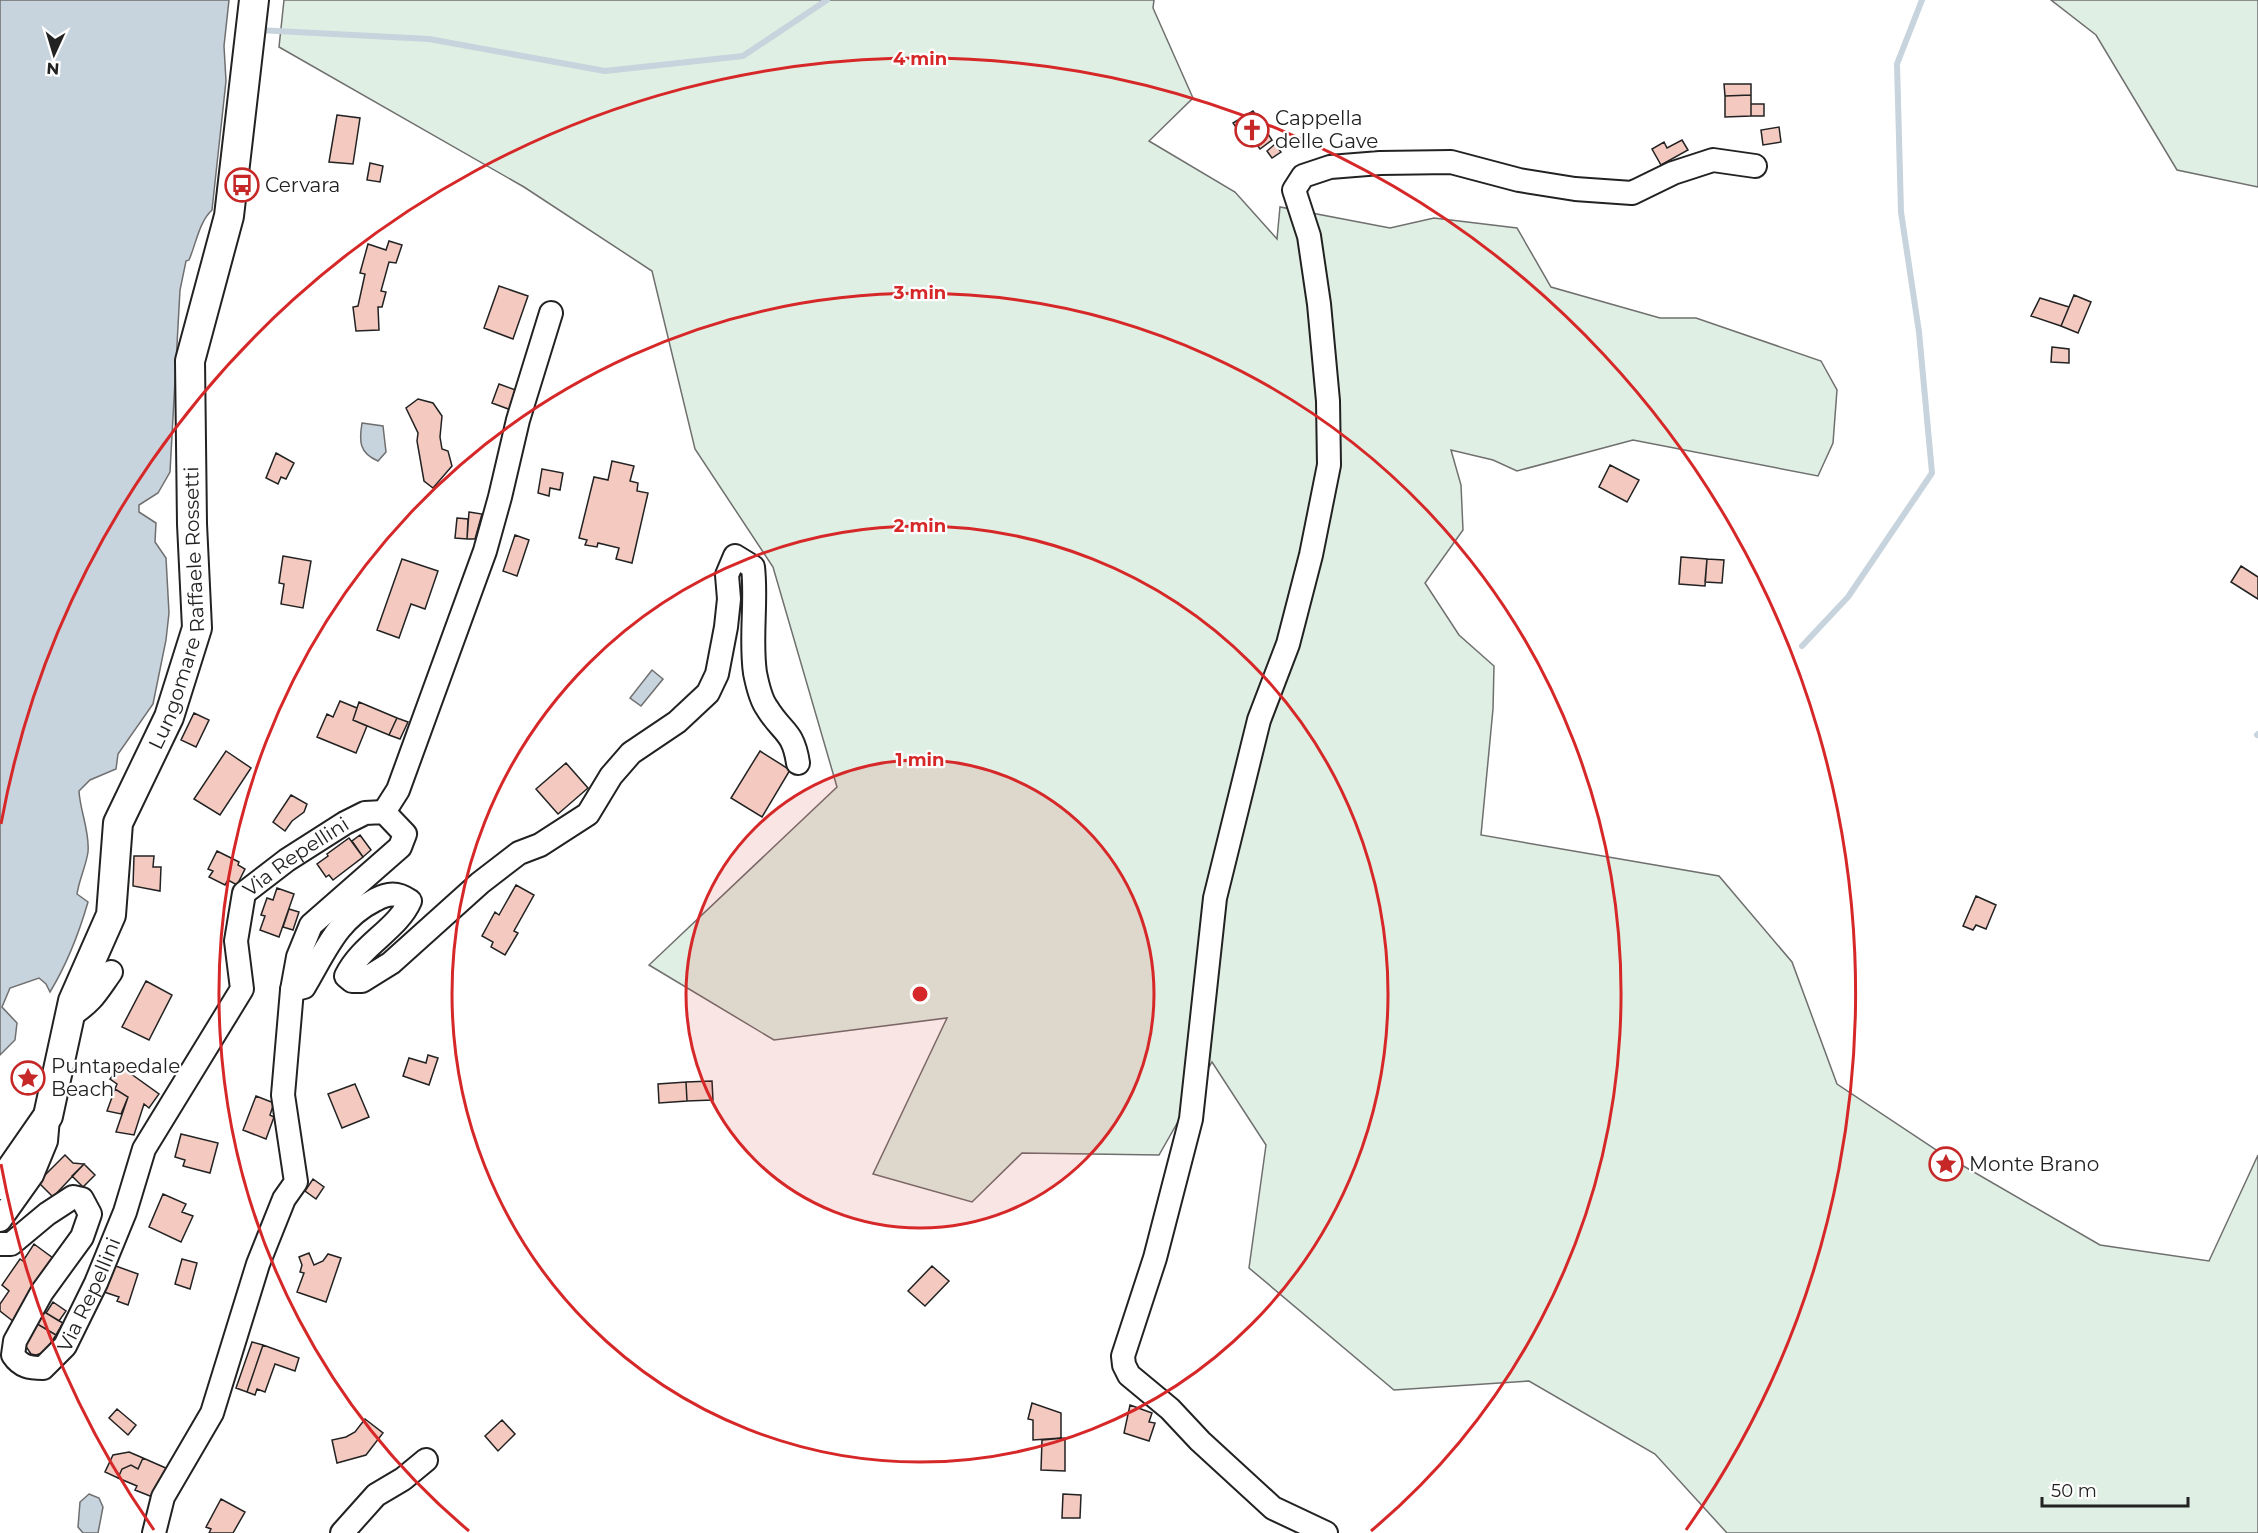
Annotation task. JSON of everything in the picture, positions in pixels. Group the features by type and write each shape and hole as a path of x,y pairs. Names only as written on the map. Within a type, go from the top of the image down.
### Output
{"main road":[{"name":"Lungomare Raffaele Rossetti","path":"0,1185 48,1116 73,1001 111,915 117,823 169,717 197,628 192,524 190,361 229,216 254,0"}],"street":[{"path":"1326,1533 1273,1508 1200,1441 1170,1408 1129,1375 1124,1365 1124,1356 1155,1258 1191,1119 1215,898 1259,720 1288,644 1311,555 1329,465 1328,401 1319,304 1309,236 1293,190 1303,176 1330,167 1380,163 1451,162 1519,180 1575,189 1632,193 1673,173 1713,160 1755,166"},
{"path":"154,1533 163,1497 212,1413 258,1264 284,1199 296,1182 283,1095 292,990 298,957 311,925 400,847 405,834 384,812 398,790 469,598 500,497 518,420 550,313"},
{"path":"292,990 304,987 321,954 348,917 357,910 389,894 402,895 410,901 405,912 375,939 351,966 346,976 352,981 362,981 391,963 480,883 519,853 540,845 588,814 611,776 631,753 690,712 708,693 717,674 724,639 729,599 727,575 735,556 753,567 755,673 766,707 790,736 798,763"},
{"name":"Via Repellini","path":"0,1244 11,1244 47,1214 73,1197 82,1199 90,1214 82,1237 42,1292 15,1341 14,1355 17,1360 29,1368 43,1368 65,1346 96,1283 125,1212 144,1149 242,989 236,940 244,893 287,860 345,824 365,813 384,812"},
{"path":"70,1016 96,996 111,972"},
{"path":"0,1220 32,1175 46,1142 48,1116"},
{"path":"342,1533 376,1495 403,1479 426,1460"}],"green space":[{"path":"284,0 1154,0 1153,8 1193,98 1149,141 1235,192 1277,239 1280,207 1390,228 1434,218 1517,228 1551,287 1660,318 1696,318 1821,361 1837,390 1833,443 1818,476 1633,440 1517,471 1493,460 1451,450 1461,485 1463,530 1425,583 1459,635 1494,666 1493,709 1481,835 1719,876 1792,962 1837,1084 1941,1153 2100,1245 2209,1261 2258,1155 2258,1533 1727,1533 1655,1454 1529,1381 1394,1390 1249,1268 1266,1145 1212,1062 1159,1155 1022,1153 972,1202 873,1174 947,1018 774,1040 649,965 837,787 773,567 695,449 652,271 524,187 279,47"},
{"path":"2051,0 2258,0 2258,187 2177,170 2096,35"}],"shaded area":[{"path":"0,0 229,0 224,46 226,81 212,210 198,234 189,260 186,261 180,290 170,472 158,493 139,505 139,512 156,523 155,542 166,558 169,613 153,704 118,754 116,769 90,780 79,791 88,852 77,894 88,902 72,948 50,992 39,978 10,988 2,1007 17,1023 15,1040 0,1055"},
{"path":"362,423 383,426 386,452 378,461 367,454 362,446"},
{"path":"652,670 663,679 641,706 630,698"},
{"path":"89,1494 99,1498 103,1507 98,1533 83,1533 78,1527 80,1502"}],"building":[{"path":"1724,84 1751,84 1751,95 1725,96"},
{"path":"1751,95 1751,116 1725,117 1725,96"},
{"path":"1751,104 1764,104 1764,116 1751,116"},
{"name":"Cappella delle Gave","path":"1253,111 1272,140 1260,149 1250,135 1244,138 1233,123"},
{"path":"337,115 360,118 353,164 329,162"},
{"path":"1779,127 1781,142 1763,145 1761,130"},
{"path":"1682,140 1688,150 1661,165 1652,149 1664,142 1667,148"},
{"path":"1275,144 1281,152 1272,158 1267,151"},
{"path":"370,163 383,166 380,182 367,180"},
{"path":"389,241 402,245 396,263 389,262 381,291 386,292 382,307 378,307 379,330 356,331 353,307 358,306 365,274 360,273 368,244 386,250"},
{"path":"499,286 528,296 513,339 484,328"},
{"path":"2074,295 2091,302 2078,333 2061,326"},
{"path":"2040,298 2069,307 2061,326 2031,316"},
{"path":"2052,347 2069,349 2069,363 2051,362"},
{"path":"499,384 518,391 511,410 492,403"},
{"path":"418,399 433,403 442,416 440,437 442,449 448,451 452,466 433,488 424,481 417,441 418,433 406,408"},
{"path":"276,453 294,463 286,479 281,477 278,484 266,478"},
{"path":"612,461 634,466 630,481 638,483 637,491 648,493 632,563 616,559 619,548 598,543 597,547 585,545 587,540 579,538 594,477 608,480"},
{"path":"1610,465 1639,480 1627,502 1599,487"},
{"path":"542,469 563,473 560,490 550,488 549,496 538,493"},
{"path":"469,512 482,514 475,539 467,539"},
{"path":"457,518 468,519 467,539 455,538"},
{"path":"515,535 529,540 517,576 503,571"},
{"path":"283,556 311,561 303,608 281,604 284,584 279,583"},
{"path":"1681,557 1707,559 1705,586 1679,584"},
{"path":"402,559 438,571 425,609 411,604 399,638 377,630"},
{"path":"1707,559 1724,560 1722,583 1705,582"},
{"path":"2241,566 2258,577 2258,599 2231,582"},
{"path":"340,701 357,708 353,720 367,726 356,753 317,737 327,714 333,717"},
{"path":"359,702 397,718 389,735 353,720"},
{"path":"194,713 209,720 196,747 181,740"},
{"path":"397,718 408,722 400,739 389,735"},
{"path":"226,751 251,768 220,815 194,799"},
{"path":"760,751 790,770 762,817 731,798"},
{"path":"566,763 588,788 558,814 536,789"},
{"path":"291,795 307,804 304,812 292,821 285,831 273,822"},
{"path":"360,835 371,850 363,857 352,841"},
{"path":"349,838 363,857 333,880 329,875 326,877 317,864"},
{"path":"217,851 239,862 238,865 245,869 237,885 228,880 225,885 209,877 213,871 208,869"},
{"path":"134,856 154,856 153,867 161,867 160,891 133,886"},
{"path":"516,885 534,895 514,931 518,933 505,955 491,947 493,942 482,936 495,912 499,915"},
{"path":"277,888 294,894 279,937 260,930 265,916 261,915 267,898 273,900"},
{"path":"1976,896 1996,905 1986,929 1976,925 1973,930 1963,926"},
{"path":"289,909 299,912 293,930 283,927"},
{"path":"146,981 172,995 149,1040 122,1027"},
{"path":"428,1055 438,1058 429,1085 403,1076 409,1058 426,1063"},
{"path":"120,1066 159,1094 149,1108 144,1104 134,1135 116,1132 128,1097 115,1089 117,1084 110,1079"},
{"path":"712,1081 713,1100 687,1101 686,1082"},
{"path":"686,1082 687,1101 659,1103 658,1084"},
{"path":"355,1084 369,1117 342,1128 328,1094"},
{"path":"115,1089 128,1097 121,1114 107,1111"},
{"path":"256,1096 274,1103 270,1115 274,1117 266,1139 243,1130"},
{"path":"181,1134 218,1143 210,1173 183,1166 185,1160 175,1157"},
{"path":"65,1155 73,1163 84,1164 53,1197 38,1182"},
{"path":"84,1164 95,1175 83,1187 72,1176"},
{"path":"313,1179 324,1187 316,1199 305,1191"},
{"path":"163,1194 186,1204 182,1212 193,1216 181,1242 149,1227"},
{"path":"34,1244 57,1261 14,1322 0,1311 0,1304 9,1291 2,1285 20,1259 23,1261"},
{"path":"309,1253 314,1265 323,1261 328,1254 341,1258 326,1302 297,1292 304,1273 300,1272 302,1265 299,1257"},
{"path":"182,1259 197,1263 190,1289 175,1284"},
{"path":"113,1265 138,1274 128,1305 117,1301 119,1297 104,1292"},
{"path":"932,1266 949,1281 925,1306 908,1291"},
{"path":"53,1302 66,1311 59,1321 46,1313"},
{"path":"41,1310 63,1323 56,1335 34,1322"},
{"path":"34,1322 56,1335 45,1352 36,1355 31,1354 25,1345"},
{"path":"252,1342 263,1345 247,1392 236,1388"},
{"path":"263,1345 299,1358 295,1371 275,1364 265,1392 257,1389 255,1395 247,1392"},
{"path":"1032,1403 1061,1413 1061,1438 1033,1440 1033,1420 1028,1419"},
{"path":"1130,1405 1152,1413 1149,1422 1155,1423 1149,1441 1124,1433"},
{"path":"117,1409 136,1425 128,1435 109,1418"},
{"path":"365,1419 383,1433 366,1455 337,1463 332,1440 355,1432"},
{"path":"502,1420 515,1434 498,1451 485,1436"},
{"path":"1065,1438 1065,1471 1041,1470 1042,1440"},
{"path":"129,1452 143,1458 138,1469 131,1465 122,1469 118,1478 105,1472 113,1455"},
{"path":"143,1458 168,1469 155,1498 135,1490 137,1486 118,1478 122,1469 131,1465 138,1469"},
{"path":"1063,1494 1081,1495 1080,1518 1062,1518"},
{"path":"221,1499 245,1512 233,1533 209,1533 211,1529 206,1527"}],"waterway":[{"path":"258,30 429,39 605,71 743,56 827,0"},
{"path":"1802,646 1848,597 1932,473 1919,332 1901,212 1897,64 1922,0"}],"place":[{"name":"Cappella delle Gave","path":"1252,130"},
{"name":"Cervara","path":"242,185"},
{"name":"Puntapedale Beach","path":"28,1078"},
{"name":"Monte Brano","path":"1946,1164"}]}
